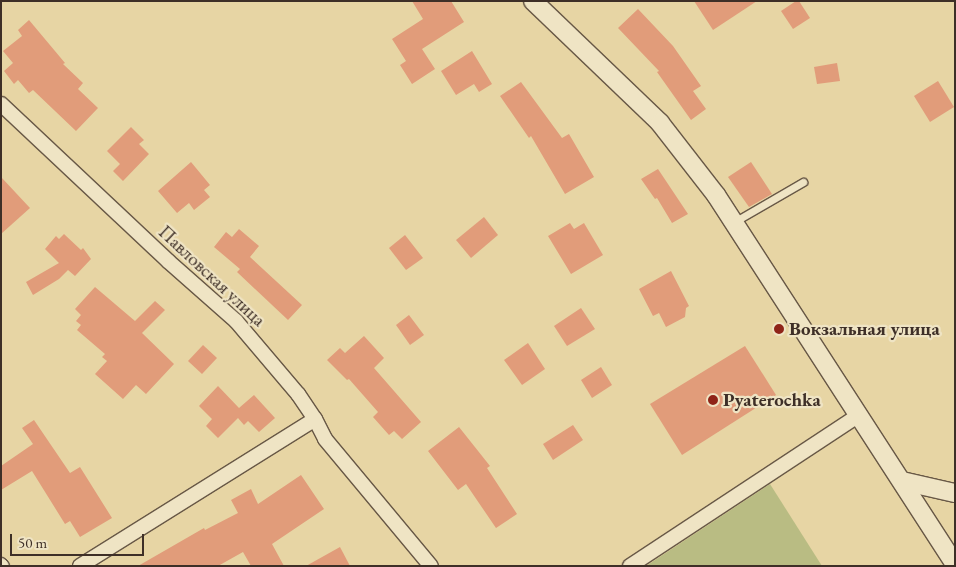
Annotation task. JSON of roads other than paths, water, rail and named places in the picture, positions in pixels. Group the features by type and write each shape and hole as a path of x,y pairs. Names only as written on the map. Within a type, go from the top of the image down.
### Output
{"street":[{"path":"532,1 660,123 716,195 955,564"},
{"name":"Павловская улица","path":"1,104 168,261 236,321 298,394 315,419 324,439 431,566"},
{"path":"630,566 859,415"},
{"path":"80,566 315,419"},
{"path":"902,481 955,492"}],"lane":[{"path":"734,222 803,182"}],"place":[{"name":"Вокзальная улица","path":"779,329"},
{"name":"Pyaterochka","path":"713,400"}]}
